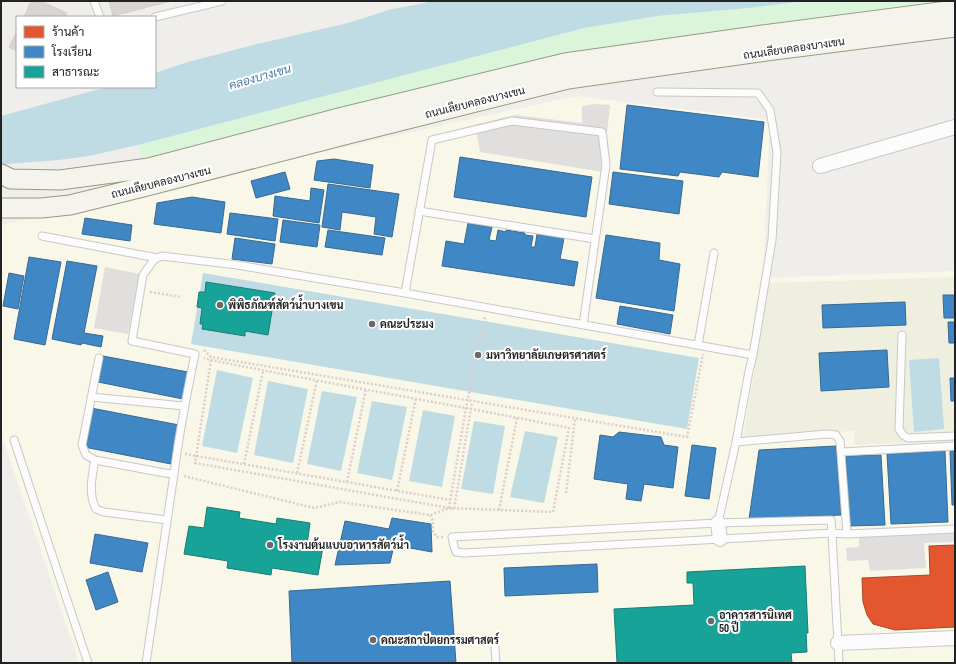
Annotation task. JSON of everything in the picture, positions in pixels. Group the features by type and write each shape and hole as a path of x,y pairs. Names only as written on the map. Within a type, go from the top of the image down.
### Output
{"main road":[{"name":"ถนนเลียบคลองบางเขน","path":"1,174 11,179 60,180 149,168 343,117 565,63 955,10"},
{"name":"ถนนเลียบคลองบางเขน","path":"1,208 40,208 70,204 147,186 326,139 568,79 766,51 955,27"}],"street":[{"path":"820,166 955,127"},
{"path":"718,523 720,539"},
{"path":"838,643 955,638"}],"lane":[{"path":"94,1 100,16"},
{"path":"156,17 222,1"},
{"path":"657,92 758,93 770,110 777,152 772,240 753,355 718,523"},
{"path":"405,293 432,140 512,121 602,132 606,165 583,325"},
{"path":"419,210 595,239"},
{"path":"42,236 157,258"},
{"path":"701,346 714,253"},
{"path":"146,663 184,406 195,354 132,341 143,275 157,258 162,256 237,265 405,293 753,355"},
{"path":"902,335 899,429 902,435 908,438 955,436"},
{"path":"99,358 82,445 86,455 95,460 174,474"},
{"path":"91,397 184,406"},
{"path":"736,442 828,434 836,435 840,441 842,452 847,534"},
{"path":"14,440 88,663"},
{"path":"842,452 955,446"},
{"path":"95,460 91,484 93,504 96,509 104,512 168,520"},
{"path":"839,663 832,533 831,520 718,523 452,537 456,552 464,553 832,533 847,534 955,529"},
{"path":"495,648 496,663"}],"path":[{"path":"141,290 181,297"},
{"path":"449,508 468,397 483,326"},
{"path":"201,347 211,359 687,437 701,346"},
{"path":"195,354 211,359 263,370 471,408 568,428 553,512 449,508 195,463 211,359"},
{"path":"244,464 263,370"},
{"path":"298,473 317,380"},
{"path":"347,482 366,389"},
{"path":"397,491 416,398"},
{"path":"454,508 472,402"},
{"path":"499,510 517,418"},
{"path":"566,493 575,419"},
{"path":"177,453 450,500"},
{"path":"174,474 314,508 340,502 430,515 449,508"},
{"path":"430,515 433,521 433,532 437,537 452,537"}],"shaded area":[{"name":"มหาวิทยาลัยเกษตรศาสตร์","path":"576,96 770,120 763,278 955,271 955,663 79,663 1,433 1,225"},
{"path":"595,104 610,105 607,133 610,159 609,173 480,152 475,125 515,115 582,123 582,106"},
{"path":"105,267 140,274 128,334 94,328"},
{"path":"955,533 955,542 924,543 926,568 870,571 868,560 847,561 846,548 859,547 859,537"}],"green space":[{"path":"805,1 941,1 662,41 143,164 138,145 584,28 657,16 748,8"},
{"path":"955,277 955,441 855,445 854,431 743,437 769,283"}],"water":[{"name":"คลองบางเขน","path":"428,1 805,1 748,8 657,16 584,28 138,145 89,156 7,164 1,168 1,116 103,88 156,88 156,73 188,62 348,23 392,9 425,3"},
{"path":"203,273 699,358 687,429 191,344"},
{"path":"939,358 944,429 914,432 909,360"},
{"path":"217,370 253,378 237,453 202,446"},
{"path":"268,381 308,389 293,463 254,455"},
{"path":"322,391 357,397 341,471 307,464"},
{"path":"372,401 407,407 392,480 357,473"},
{"path":"423,410 455,416 442,487 409,481"},
{"path":"474,421 505,426 493,494 461,489"},
{"path":"525,431 558,437 544,503 510,497"}],"building: ร้านค้า":[{"path":"955,545 955,627 895,630 873,624 867,615 863,602 862,578 930,575 929,546"}],"building: โรงเรียน":[{"path":"627,105 764,122 758,177 722,172 719,177 680,172 678,176 620,169"},
{"path":"460,157 592,177 586,217 454,197"},
{"path":"334,159 373,165 370,188 314,180 317,161"},
{"path":"285,172 290,189 256,198 251,181"},
{"path":"613,172 683,181 679,214 609,204"},
{"path":"328,184 399,194 392,237 374,234 376,217 342,212 340,230 322,227"},
{"path":"311,188 324,190 319,223 273,216 275,196 310,201"},
{"path":"192,197 225,202 221,233 154,224 157,203"},
{"path":"230,213 278,219 275,241 227,234"},
{"path":"85,218 132,225 130,241 82,234"},
{"path":"283,220 320,225 317,247 280,242"},
{"path":"468,223 492,227 489,240 496,241 498,230 525,233 525,235 533,236 531,247 535,247 537,234 564,238 560,259 578,262 574,286 442,266 446,241 464,244"},
{"path":"328,230 385,238 382,255 325,247"},
{"path":"606,235 660,243 659,260 680,264 674,311 596,298"},
{"path":"235,238 275,244 272,264 232,259"},
{"path":"29,257 61,262 45,345 14,339"},
{"path":"67,261 97,266 84,333 103,336 101,347 82,343 81,345 52,339"},
{"path":"9,273 24,276 18,309 3,306"},
{"path":"943,295 955,295 955,318 944,318"},
{"path":"905,302 906,325 823,328 822,305"},
{"path":"620,306 673,315 670,334 617,324"},
{"path":"948,322 955,322 955,343 949,343"},
{"path":"887,350 889,387 821,391 819,353"},
{"path":"103,356 188,372 183,399 98,382"},
{"path":"950,378 955,378 955,401 951,401"},
{"path":"91,408 179,425 171,464 84,447"},
{"path":"619,432 661,437 664,445 678,447 673,488 644,484 641,501 626,499 628,484 594,479 600,435 613,437"},
{"path":"692,445 716,448 709,499 685,496"},
{"path":"836,446 841,515 749,519 759,450"},
{"path":"945,451 948,522 891,524 887,454"},
{"path":"950,451 955,451 955,505 952,505"},
{"path":"881,455 885,525 849,526 846,456"},
{"path":"392,518 431,524 432,552 394,545 390,563 335,565 345,521 389,529"},
{"path":"95,534 148,543 142,572 90,563"},
{"path":"597,564 598,592 505,596 504,568"},
{"path":"108,572 118,602 96,610 86,580"},
{"name":"คณะสถาปัตยกรรมศาสตร์","path":"450,581 456,663 292,663 289,591"}],"building: สาธารณะ":[{"path":"206,282 275,293 268,335 245,331 245,336 202,329 203,324 200,324 202,308 197,307 199,292 205,292"},
{"path":"207,507 240,512 239,518 276,524 277,518 310,523 307,545 323,547 318,575 272,568 271,575 227,568 228,561 184,554 189,526 204,528"},
{"name":"อาคารสารนิเทศ 50 ปี","path":"805,566 808,633 806,633 807,652 791,653 792,663 617,663 614,609 694,605 693,583 687,583 687,572"}],"building: อื่นๆ":[{"path":"31,1 40,1 67,13 66,16 24,16"},
{"path":"109,1 171,1 113,16"},
{"path":"16,33 16,50 9,47"}],"place":[{"name":"พิพิธภัณฑ์สัตว์น้ำบางเขน","path":"220,305"},
{"name":"คณะประมง","path":"372,324"},
{"name":"มหาวิทยาลัยเกษตรศาสตร์","path":"478,355"},
{"name":"โรงงานต้นแบบอาหารสัตว์น้ำ","path":"270,545"},
{"name":"อาคารสารนิเทศ 50 ปี","path":"711,621"},
{"name":"คณะสถาปัตยกรรมศาสตร์","path":"373,640"}]}
